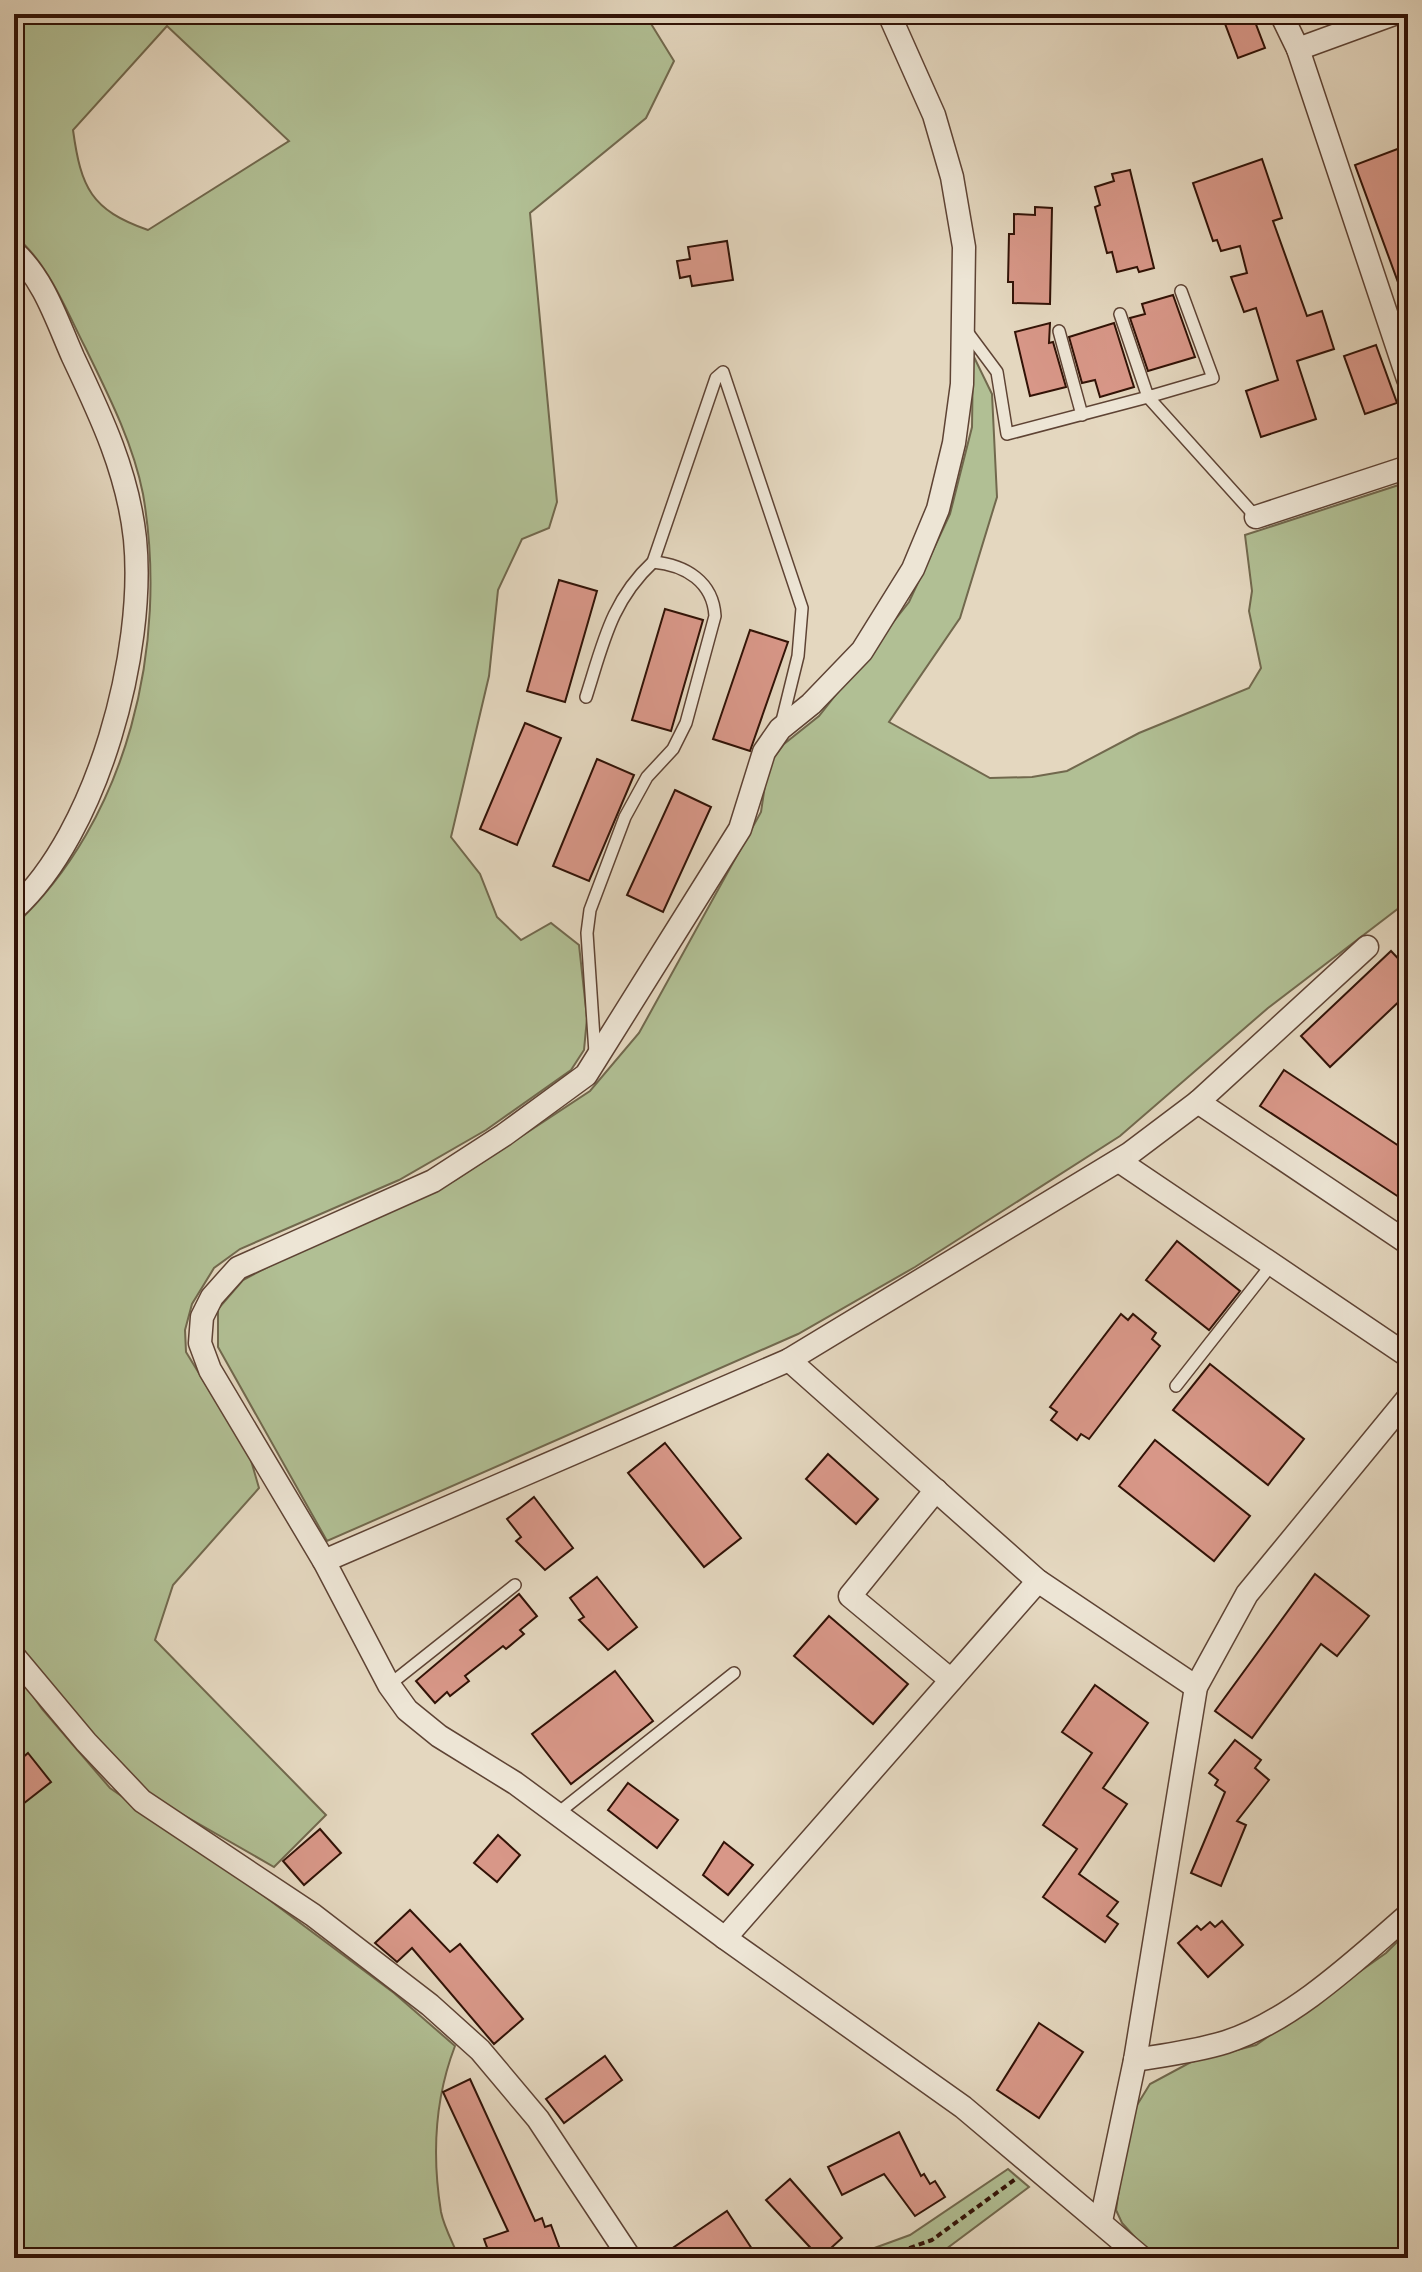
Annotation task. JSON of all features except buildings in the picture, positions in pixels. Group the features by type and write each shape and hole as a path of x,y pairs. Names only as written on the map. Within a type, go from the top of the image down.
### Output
{"street":[{"path":"889,14 934,115 952,177 964,247 964,327 954,443 938,509 913,569 862,651 811,704 780,729 764,752 740,829 586,1075 504,1135 433,1181 238,1268 212,1297 202,1317 200,1343 210,1370 324,1561 389,1685 407,1710 439,1736 558,1813 725,1938 963,2107 1142,2258"},
{"path":"1281,14 1298,49 1408,379"},
{"path":"1298,49 1394,14"},
{"path":"14,252 43,290 110,438 127,498 136,572 125,683 104,753 55,861 14,909"},
{"path":"1256,517 1408,467"},
{"path":"324,1561 789,1360 1119,1161 1198,1102 1367,947"},
{"path":"1198,1102 1408,1243"},
{"path":"1119,1161 1408,1356"},
{"path":"789,1360 1038,1581 1196,1687"},
{"path":"1101,2221 1135,2060 1196,1687 1247,1594 1408,1398"},
{"path":"936,1490 850,1596 951,1680"},
{"path":"725,1938 1038,1581"},
{"path":"14,1656 142,1801 313,1915 430,2005 480,2050 538,2119 630,2258"},
{"path":"1135,2060 1228,2041 1273,2020 1344,1970 1408,1915"}],"lane":[{"path":"964,327 997,372 1007,434 1213,378 1181,291"},
{"path":"1120,314 1148,397 1256,517"},
{"path":"1059,331 1082,415"},
{"path":"586,697 615,608 631,582 653,562 716,378 723,372 802,608 798,656 780,729"},
{"path":"596,1061 587,933 590,910 625,817 647,777 673,749 686,723 715,616 714,599 706,585 689,571 653,562"},
{"path":"1176,1386 1272,1264"},
{"path":"389,1685 515,1585"},
{"path":"558,1813 734,1673"}],"path":[{"path":"881,2258 932,2240 1035,2165"}],"green space":[{"path":"14,14 645,14 674,61 646,118 530,213 557,502 549,528 522,539 498,590 489,676 451,837 480,874 497,917 521,940 551,923 579,945 587,1018 584,1050 571,1070 486,1130 399,1180 240,1249 214,1268 192,1304 185,1330 186,1352 250,1457 259,1488 173,1585 155,1640 326,1815 274,1867 152,1797 58,1701 14,1640 14,926 53,883 86,835 112,783 131,727 144,669 150,610 150,552 143,494 126,437 55,287 37,259 14,235","holes":["167,26 289,141 148,230 113,214 92,194 80,167 73,130"]},
{"path":"973,355 992,394 997,497 960,618 889,722 990,778 1032,777 1067,771 1139,733 1249,688 1261,668 1249,611 1252,591 1245,535 1408,482 1408,901 1268,1008 1120,1136 915,1267 798,1334 327,1541 218,1347 218,1309 243,1280 302,1249 455,1180 590,1091 639,1033 761,812 768,765 784,744 819,716 909,602 950,514 972,427"},
{"path":"14,1669 42,1709 110,1788 252,1887 394,1993 455,2046 439,2107 436,2149 442,2218 459,2258 14,2258"},
{"path":"1408,1931 1408,2258 1154,2258 1122,2223 1116,2210 1129,2118 1150,2084 1191,2062 1256,2045 1386,1953"},
{"path":"1008,2169 1029,2187 934,2258 847,2258 910,2235"}]}
